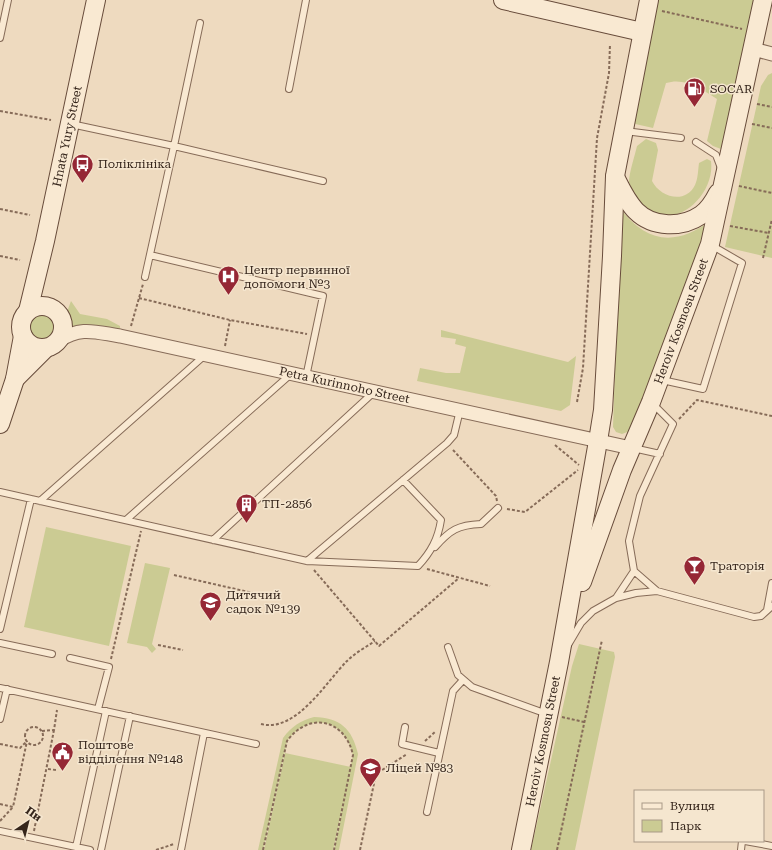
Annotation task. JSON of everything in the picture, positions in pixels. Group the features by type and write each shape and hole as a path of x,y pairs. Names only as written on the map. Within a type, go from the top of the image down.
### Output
{"main road":[{"name":"Hnata Yury Street","path":"28,310 38,272 96,0"},
{"path":"506,0 642,32"},
{"name":"Heroiv Kosmosu Street","path":"564,632 631,448 651,402 710,244 729,184 763,0"},
{"name":"Heroiv Kosmosu Street","path":"521,850 554,715 559,662 603,410 615,176 642,32 654,5"},
{"path":"615,176 626,198 636,212 652,221 670,225 687,223 702,214 729,184"},
{"path":"15,379 52,344 63,328 59,315 54,310 38,272"},
{"path":"0,424 15,379 23,336 21,323 28,310 41,306 54,310"},
{"path":"23,336 33,346 52,344"}],"street":[{"path":"753,49 772,54"},
{"name":"Petra Kurinnoho Street","path":"52,344 71,333 86,330 631,448"}],"lane":[{"path":"0,38 8,0"},
{"path":"289,89 306,0"},
{"path":"145,277 200,23"},
{"path":"70,124 174,146 323,181"},
{"path":"623,131 681,138"},
{"path":"696,142 716,155 729,184"},
{"path":"659,379 703,389 742,263 710,244"},
{"path":"150,255 323,296 306,377"},
{"path":"40,501 205,355"},
{"path":"126,520 291,374"},
{"path":"213,540 374,392"},
{"path":"651,402 673,424 640,496 629,541 634,571 657,591"},
{"path":"307,561 447,443 454,435 460,410"},
{"path":"631,448 660,454"},
{"path":"403,480 440,520 439,533 431,551"},
{"path":"0,492 307,561 418,566 448,532 466,525 482,524 498,508"},
{"path":"0,629 31,499"},
{"path":"616,598 634,571"},
{"path":"766,612 772,583"},
{"path":"559,662 584,619 597,608 616,598 636,593 657,591 754,617 761,616 772,606"},
{"path":"0,643 52,654"},
{"path":"448,647 458,675 472,687 554,715"},
{"path":"70,658 109,667 98,709"},
{"path":"427,812 453,691 463,680"},
{"path":"0,719 3,688 256,744"},
{"path":"76,847 106,711"},
{"path":"101,850 130,716"},
{"path":"405,727 402,744 440,753"},
{"path":"181,850 204,732"},
{"path":"0,831 90,850"},
{"path":"749,842 772,846"}],"path":[{"path":"654,5 744,29"},
{"path":"578,402 582,368 597,138 609,73 610,44"},
{"path":"757,104 772,107"},
{"path":"0,110 51,120"},
{"path":"752,124 772,128"},
{"path":"729,184 772,193"},
{"path":"0,209 30,215"},
{"path":"763,258 772,219"},
{"path":"730,226 769,233"},
{"path":"0,256 20,260"},
{"path":"130,328 145,277"},
{"path":"139,298 230,320 314,336"},
{"path":"225,346 230,320"},
{"path":"673,424 690,409 697,400 772,416"},
{"path":"447,443 496,496 498,508 525,512 582,468 554,444"},
{"path":"109,667 143,524"},
{"path":"307,561 379,646 459,578"},
{"path":"418,566 490,586"},
{"path":"174,575 254,593"},
{"path":"557,850 602,640"},
{"path":"261,724 267,726 285,722 312,703 325,684 348,659 375,641"},
{"path":"158,645 183,650"},
{"path":"32,838 47,769 59,701"},
{"path":"554,715 584,722"},
{"path":"360,850 376,774 417,748 446,721"},
{"path":"263,850 287,741 298,729 314,722 326,723 336,727 345,734 351,744 353,755 334,850"},
{"path":"0,821 13,807 27,741 26,733 29,728 34,727 42,731 54,730"},
{"path":"27,741 32,744 38,744 43,737 42,731"},
{"path":"0,744 20,748 27,741"},
{"path":"47,769 56,770"},
{"path":"0,804 13,807"},
{"path":"156,850 161,847 183,842"}],"green space":[{"path":"656,0 757,0 727,146 721,149 713,146 707,141 717,99 699,88 687,83 666,83 653,128 631,123"},
{"path":"772,73 772,258 725,247 761,86 768,75"},
{"path":"646,139 656,143 658,150 652,181 656,187 666,195 679,197 691,191 696,183 699,163 707,159 711,161 710,176 705,189 697,201 686,210 674,215 661,216 648,211 633,193 629,182 631,169 637,146"},
{"path":"620,208 630,220 640,228 651,234 662,237 674,237 686,234 698,229 711,220 630,431 622,434 616,432 613,427"},
{"path":"71,301 80,314 107,319 120,326 120,334 64,334 64,320"},
{"path":"42,315 51,318 54,327 51,336 42,339 33,336 30,327 33,318"},
{"path":"441,330 568,362 576,356 570,405 561,411 417,381 420,368 446,373 460,373 466,347 455,344 456,339 441,337"},
{"path":"46,527 131,546 109,646 24,627"},
{"path":"145,563 170,568 152,644 156,649 152,653 147,647 127,643"},
{"path":"579,644 614,652 615,657 575,850 531,850 572,666"},
{"path":"314,717 338,722 344,726 352,737 358,754 339,850 334,850 353,755 349,743 342,733 325,723 315,723 305,725 287,741 263,850 258,850 283,738 297,724"},
{"path":"285,753 351,767 333,850 264,850"}],"place":[{"name":"SOCAR","path":"695,108"},
{"name":"Поліклініка","path":"82,184"},
{"name":"Центр первинної допомоги №3","path":"229,296"},
{"name":"ТП-2856","path":"247,524"},
{"name":"Траторія","path":"695,586"},
{"name":"Дитячий садок №139","path":"211,622"},
{"name":"Поштове відділення №148","path":"63,772"},
{"name":"Ліцей №83","path":"371,788"}]}
